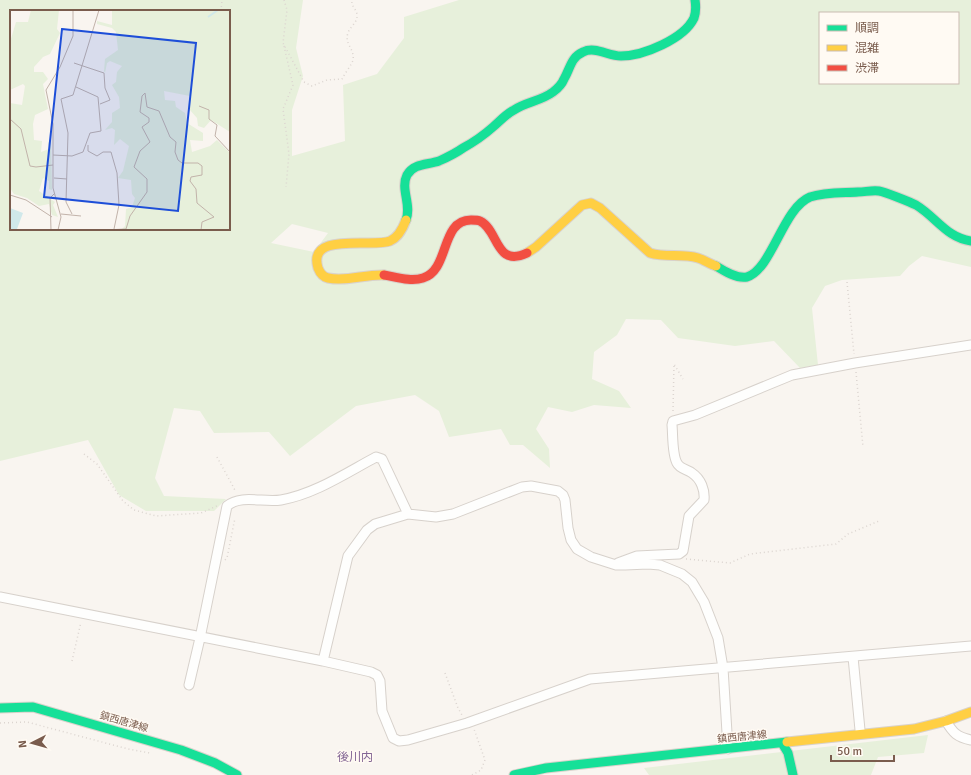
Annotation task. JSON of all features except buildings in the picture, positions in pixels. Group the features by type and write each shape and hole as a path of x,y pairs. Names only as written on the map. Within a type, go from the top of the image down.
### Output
{"street":[{"path":"695,0 696,7 693,20 682,32 663,44 637,54 619,56 597,50 587,50 572,61 563,82 551,93 511,111 487,132 454,154 438,161 412,168 407,174 405,183 408,214 401,232 393,240 384,242 340,242 329,245 320,250 317,258 318,269 323,276 333,279 378,275 425,278 431,274 440,261 457,224 466,220 480,221 487,227 503,253 512,256 525,254 536,247 582,205 591,203 600,208 650,253 660,256 687,256 699,258 733,275 746,277 756,272 767,257 796,206 808,198 820,194 880,191 916,205 951,234 962,240 971,241"},
{"path":"616,565 620,561 637,556 680,554 683,551 689,516 704,500 704,493 700,481 692,472 681,468 677,463 674,455 673,421 695,415 792,375 855,363 971,345"},
{"path":"189,685 227,506 231,502 241,500 280,500 308,493 376,457 382,459 408,514"},
{"path":"323,661 348,556 366,530 375,524 408,514 436,517 453,514 522,486 531,486 558,491 563,495 565,500 570,540 577,549 591,557 616,565 660,565 682,574 692,582 704,602 718,638 722,668 728,749"},
{"path":"0,597 200,638 323,661 371,672 377,675 380,681 382,711 393,738 399,741 408,740 467,723 590,679 971,646"},
{"path":"854,657 860,730"},
{"name":"鎮西唐津線","path":"0,708 33,707 181,750 215,763 237,775"},
{"name":"鎮西唐津線","path":"514,775 546,768 914,729 946,721 971,712"},
{"path":"946,721 952,730 961,738 971,740"},
{"path":"782,743 788,753 794,775"}],"path":[{"path":"221,10 222,0"},
{"path":"284,0 287,10 283,42 294,85 283,109 290,154 286,186"},
{"path":"283,42 304,82 312,86 327,80 342,79 353,60 352,52 347,42 348,32 356,22 356,14 352,0"},
{"path":"847,282 863,447"},
{"path":"673,421 674,364 683,379"},
{"path":"84,454 97,464 123,501 134,510 156,516 201,513 218,505 227,506"},
{"path":"217,457 241,500"},
{"path":"680,554 687,560 730,563 750,554 836,544 848,534 879,521"},
{"path":"72,661 82,614"},
{"path":"0,724 27,722 128,749 157,754"}],"green space":[{"path":"0,0 303,0 296,48 303,76 292,110 292,156 345,141 343,85 377,74 404,38 404,17 459,0 971,0 971,267 922,256 909,266 900,276 842,280 825,286 812,308 818,365 800,368 774,341 735,346 678,338 661,320 626,319 617,335 594,352 592,379 619,391 631,408 594,405 572,412 548,407 536,429 549,449 550,468 523,445 510,445 501,429 449,437 439,411 415,395 356,406 290,456 269,432 214,433 200,411 174,408 155,478 164,496 226,499 214,511 146,511 119,495 88,440 0,461","holes":["292,224 328,233 314,252 271,243"]},
{"path":"928,735 924,753 878,757 871,775 649,775 644,768"}],"traffic: fast":[{"path":"406,220 408,209 405,180 413,168 439,161 452,155 482,136 519,107 553,92 562,83 573,60 583,52 592,50 621,56 640,53 662,45 689,26 695,14 695,0"},
{"path":"716,266 739,277 747,277 756,272 764,263 792,213 801,203 810,197 828,193 874,191 886,193 916,205 955,236 971,241"},
{"path":"0,708 33,707 181,750 215,763 237,775"},
{"path":"514,775 546,768 787,742"},
{"path":"782,743 788,753 793,775"}],"traffic: slow":[{"path":"527,253 536,247 582,205 591,203 600,208 650,253 692,257 716,266"},
{"path":"384,275 349,279 328,278 323,276 319,270 317,257 322,249 331,245 344,243 382,243 390,241 398,235 406,220"},
{"path":"787,742 914,729 946,721 971,712"}],"traffic: jam":[{"path":"384,275 414,280 423,278 432,273 438,266 449,236 454,228 461,222 471,220 479,221 486,226 503,252 509,256 517,256 527,253"}],"district":[{"name":"後川内","path":"355,757"}]}
